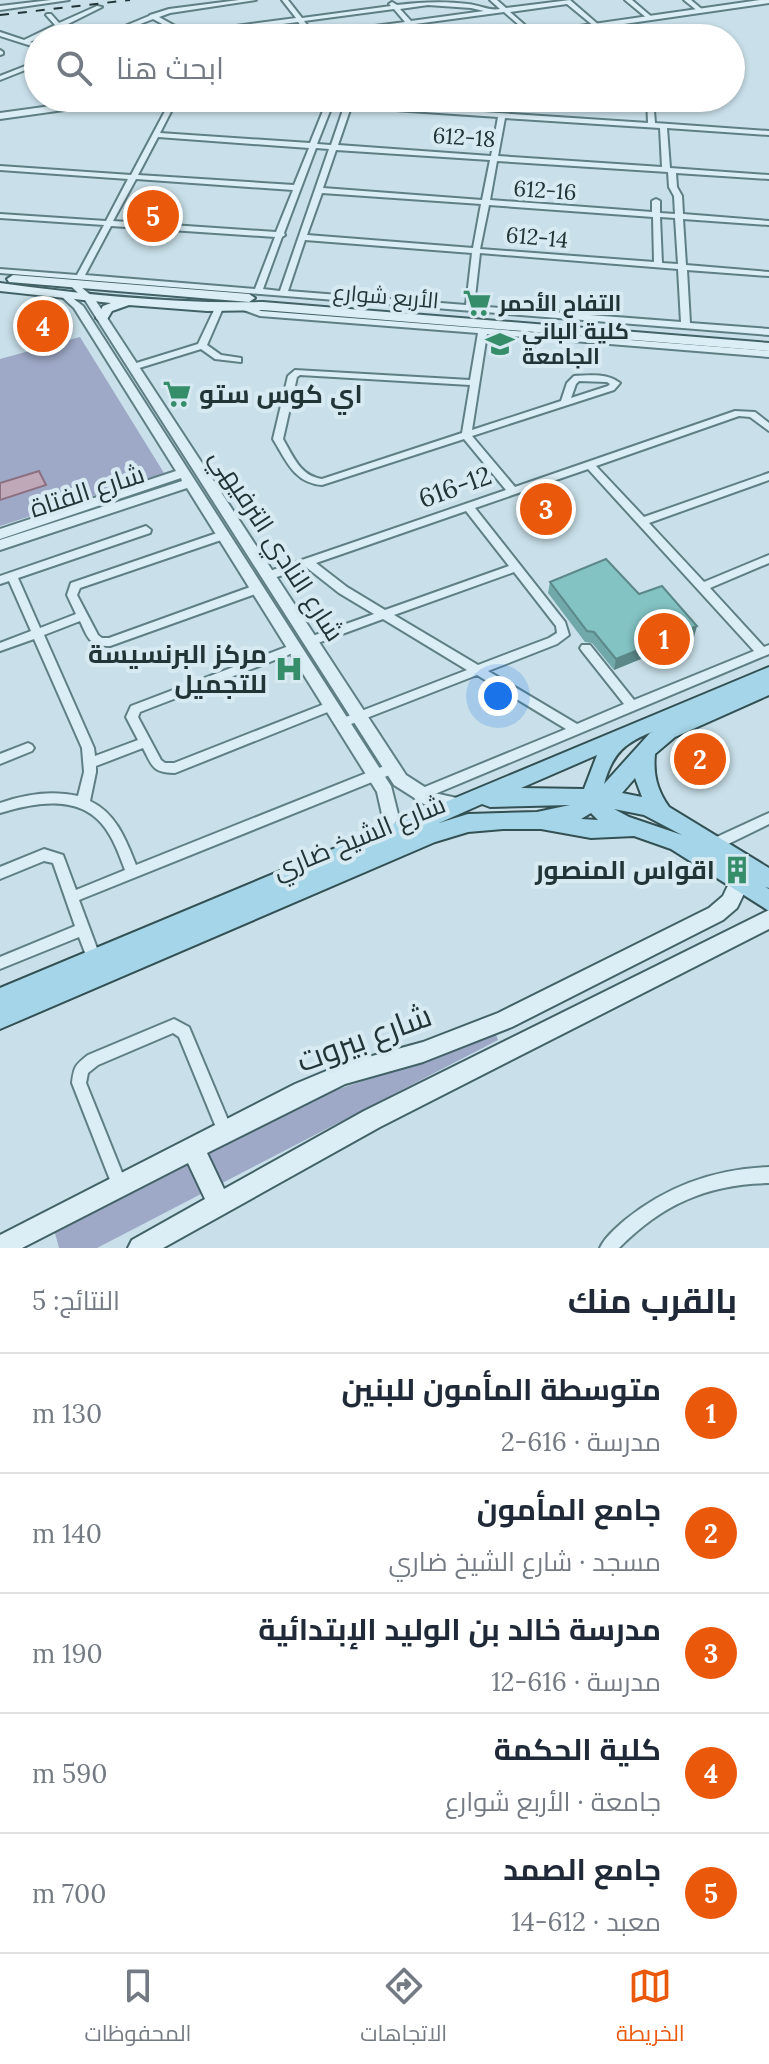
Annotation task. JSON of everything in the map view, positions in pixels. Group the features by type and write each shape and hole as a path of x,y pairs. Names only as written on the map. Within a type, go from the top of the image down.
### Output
{"main road":[{"name":"الأربع شوارع","path":"0,278 53,282 84,293 126,301 219,308 236,297 551,325 769,338"},
{"path":"20,290 48,287 53,282"},
{"name":"الأربع شوارع","path":"0,287 84,293 310,299 769,347"},
{"path":"84,293 201,299 236,297"},
{"path":"102,318 107,309 126,301"},
{"name":"شارع الشيخ ضاري","path":"0,999 769,674"},
{"name":"شارع الشيخ ضاري","path":"0,1018 431,834 486,821 537,821 572,814 620,782 657,739 677,726 769,687"},
{"path":"621,735 595,775 592,786 595,800 613,820 662,835 737,872 769,879"},
{"path":"647,751 645,779 650,796 661,812"},
{"path":"460,805 514,796 635,804 661,812 713,845 769,901"},
{"path":"537,821 591,829 635,828"},
{"name":"شارع بيروت","path":"0,1247 343,1074 423,1052 505,1020 675,934 726,907 737,872"},
{"path":"140,1248 372,1119 769,919"},
{"path":"675,934 689,943 688,958"},
{"path":"193,1148 219,1204"}],"street":[{"path":"0,8 66,0"},
{"path":"133,24 185,8 253,0"},
{"path":"285,0 302,24"},
{"path":"389,0 409,22"},
{"path":"493,0 520,24"},
{"path":"628,0 650,18"},
{"path":"687,0 701,11"},
{"path":"396,24 567,1 595,24"},
{"path":"622,24 746,2 769,4"},
{"path":"275,24 447,3 490,11"},
{"path":"447,3 459,15"},
{"path":"627,24 769,4"},
{"path":"64,24 72,17 99,7"},
{"path":"49,15 57,24"},
{"path":"152,16 167,24"},
{"path":"0,34 24,40"},
{"path":"0,78 24,69"},
{"path":"0,114 24,110"},
{"path":"0,114 24,111"},
{"path":"0,271 84,293 110,224 168,112"},
{"path":"258,291 326,112"},
{"path":"283,293 346,112"},
{"path":"456,112 769,133"},
{"path":"651,112 652,126"},
{"path":"470,308 476,251 502,115"},
{"path":"663,127 669,170 678,196 686,326"},
{"name":"612-18","path":"156,135 656,172 669,170 769,177"},
{"path":"0,168 298,188"},
{"name":"612-16","path":"318,190 769,223"},
{"path":"656,201 658,265"},
{"path":"0,216 281,235"},
{"name":"612-14","path":"302,237 769,274"},
{"path":"236,297 258,291 310,299 470,308 769,332"},
{"name":"شارع النادي الترفيهي","path":"84,293 400,780 419,795"},
{"name":"شارع النادي الترفيهي","path":"84,293 182,479 223,535 375,775 389,802 390,814 384,837"},
{"path":"236,297 260,313 769,354"},
{"path":"133,367 202,346 219,308"},
{"path":"483,331 466,435 512,490"},
{"path":"202,346 213,355 238,360"},
{"path":"475,383 298,372 293,376 278,439 303,478 311,483 322,482 466,435 565,403 611,388 615,383 609,379 577,378 573,380 565,403"},
{"name":"616-12","path":"268,576 738,413 748,412 769,428"},
{"path":"419,795 766,651 702,587 589,464"},
{"path":"642,522 769,476"},
{"name":"شارع الفتاة","path":"0,545 34,528 182,479"},
{"path":"342,723 563,635 561,625 468,506"},
{"name":"شارع الفتاة","path":"0,534 34,528"},
{"path":"83,804 90,763 88,748 37,633 6,578 146,530"},
{"path":"223,535 77,584 72,592 95,640 107,643 257,589"},
{"path":"702,587 769,559"},
{"path":"307,562 343,590 576,729"},
{"path":"311,641 516,567"},
{"path":"272,612 289,608"},
{"path":"0,647 83,616"},
{"path":"294,648 138,707 132,717 157,764 171,769 331,706"},
{"path":"586,648 632,706"},
{"path":"90,763 146,742"},
{"path":"0,759 28,748"},
{"path":"72,897 393,768"},
{"path":"419,795 460,805"},
{"path":"0,808 47,799 83,804 97,810 107,820 133,872"},
{"path":"713,845 769,818"},
{"path":"0,873 44,855 52,855 60,862 94,959"},
{"path":"0,963 83,929"},
{"path":"119,1185 79,1083 81,1069 93,1060 174,1026 184,1032 225,1132"},
{"path":"608,1248 635,1221 663,1202 693,1188 725,1179 769,1175"}],"shaded area":[{"path":"80,337 164,473 0,526 0,359"},
{"path":"39,471 46,485 0,500 0,483"},
{"path":"495,1032 498,1040 97,1248 59,1248 55,1233 323,1094 413,1065"}],"building":[{"path":"606,559 639,594 662,586 697,626 616,659 594,632 587,631 550,582"},
{"path":"705,731 716,735 726,749 721,762 704,765 692,761 680,747 693,732"}],"railway":[{"path":"0,15 130,0"}],"place":[{"name":"جامع الصمد","path":"153,216"},
{"name":"التفاح الأحمر","path":"477,303"},
{"name":"كلية الحكمة","path":"43,326"},
{"name":"كلية الباني الجامعة","path":"500,344"},
{"name":"اي كوس ستو","path":"177,394"},
{"name":"مدرسة خالد بن الوليد الإبتدائية","path":"546,509"},
{"name":"متوسطة المأمون للبنين","path":"664,639"},
{"name":"مركز البرنسيسة للتجميل","path":"289,669"},
{"name":"جامع المأمون","path":"700,759"},
{"name":"اقواس المنصور","path":"737,870"}]}
